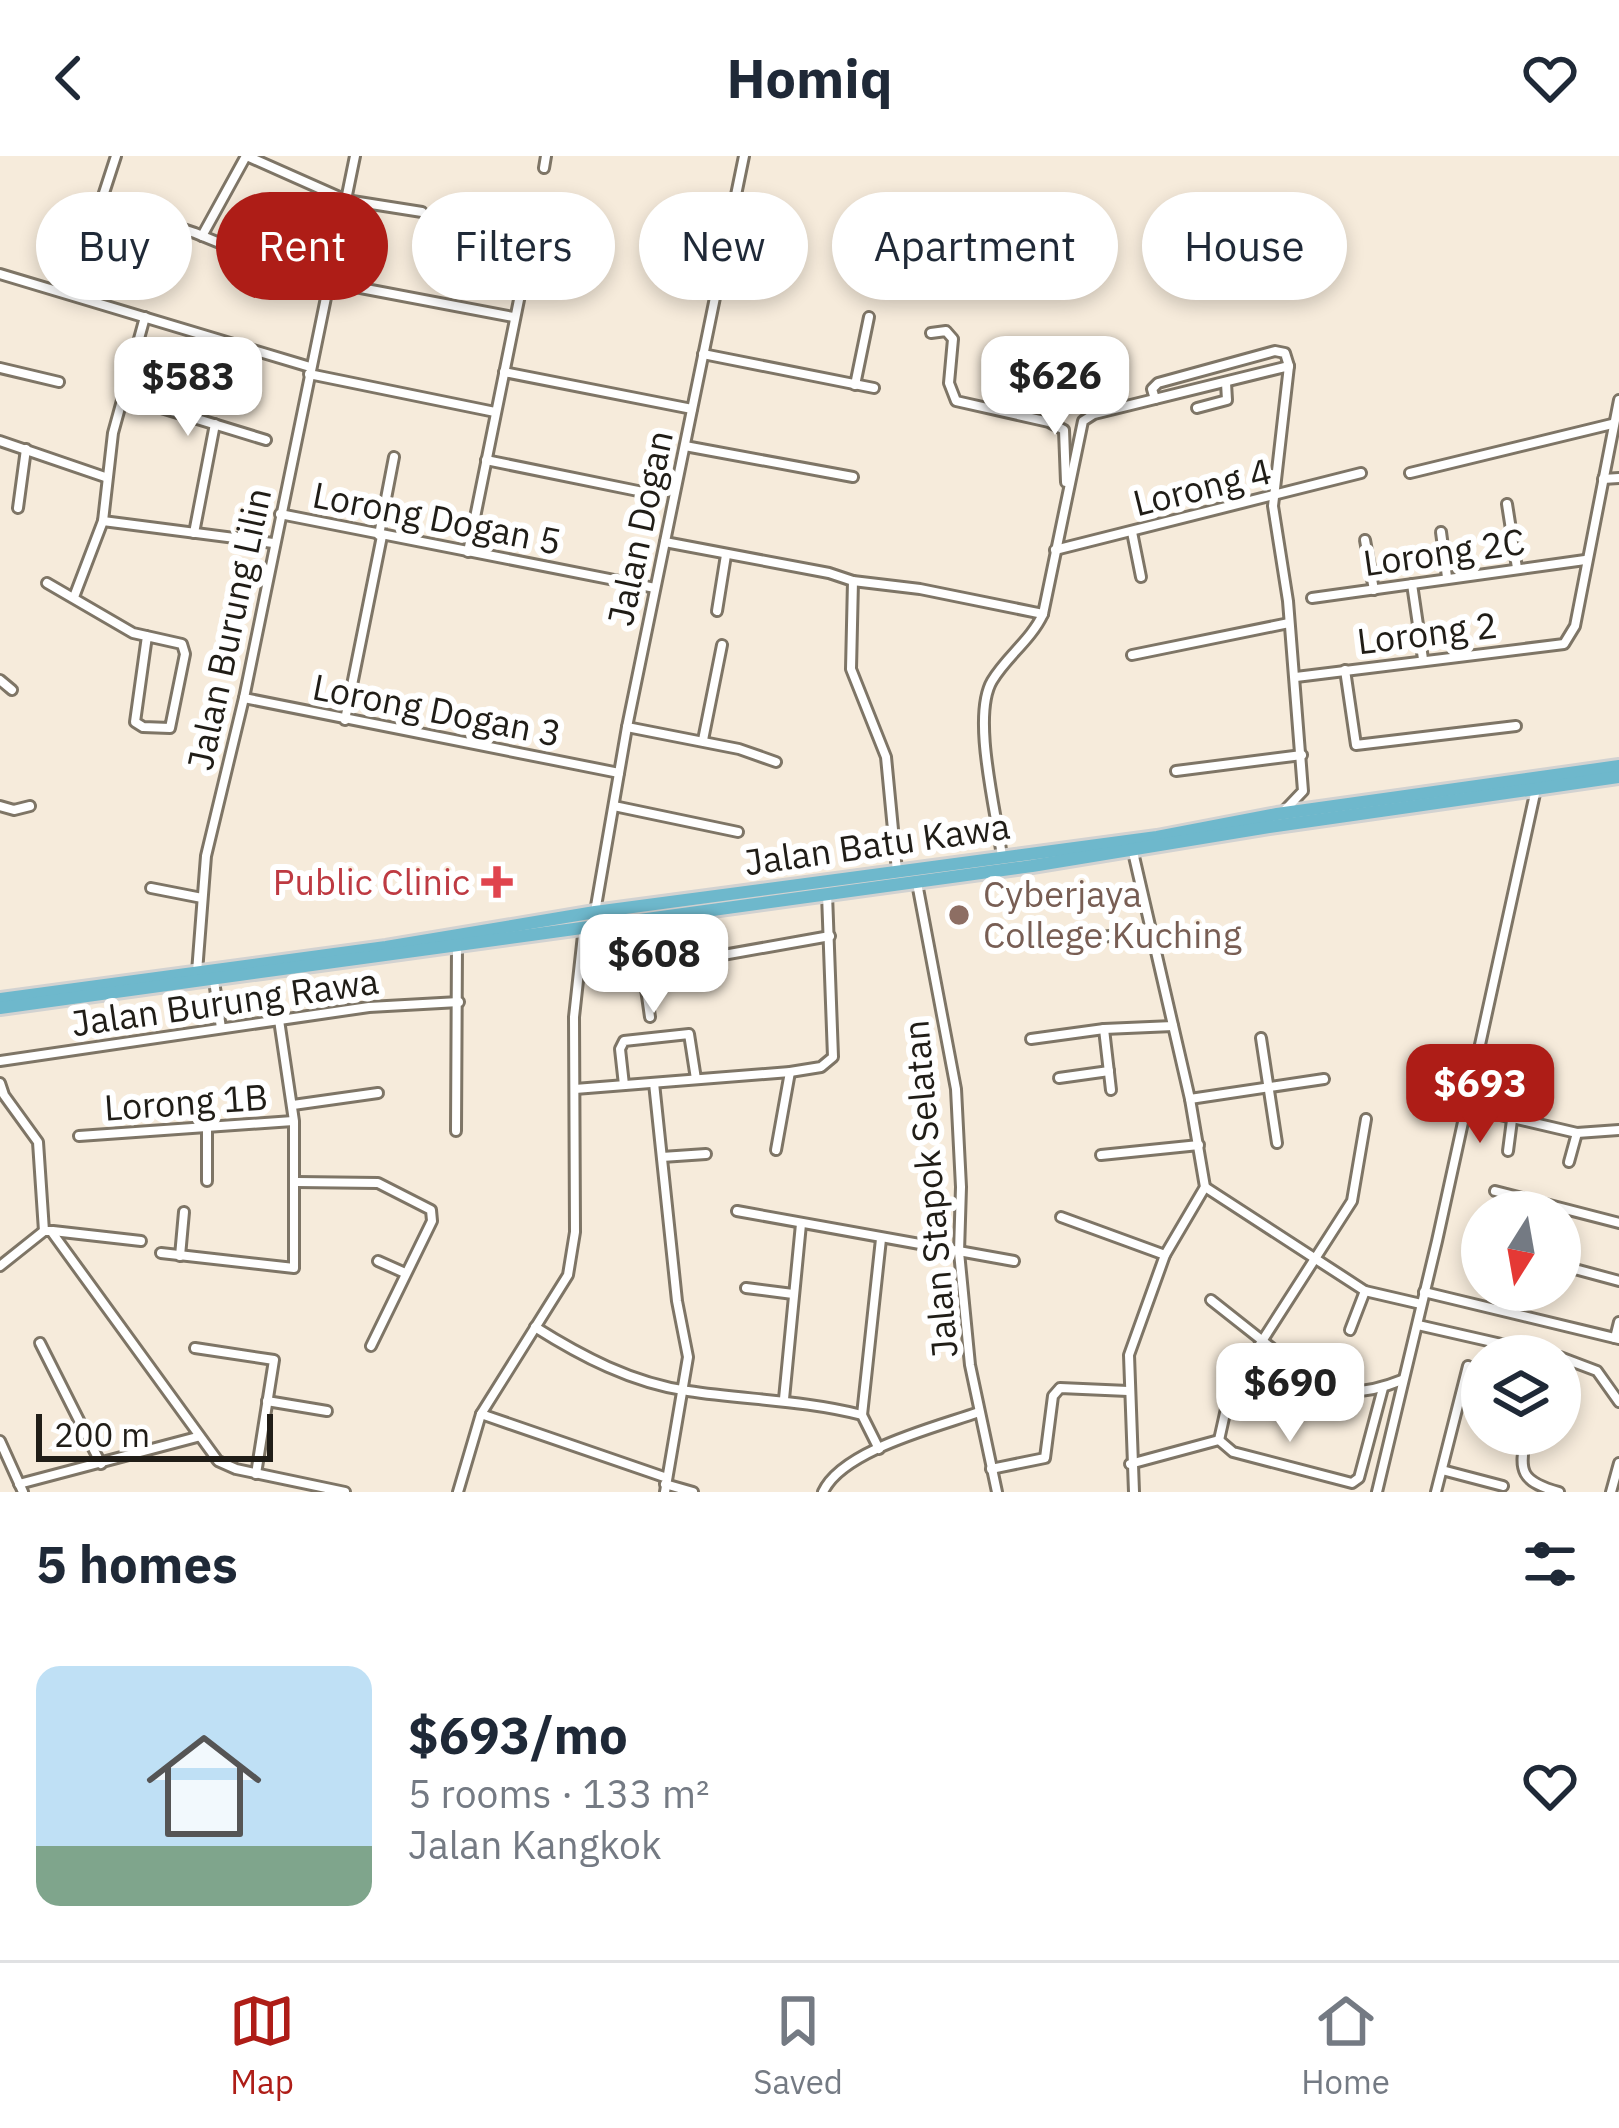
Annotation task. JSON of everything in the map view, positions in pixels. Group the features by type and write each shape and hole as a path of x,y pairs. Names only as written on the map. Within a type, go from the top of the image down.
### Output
{"highway":[{"name":"Jalan Batu Kawa","path":"0,999 1156,837 1277,814 1619,766"},
{"name":"Jalan Batu Kawa","path":"0,1008 1133,852 1269,827 1619,777"}],"street":[{"path":"116,156 104,188 106,200 216,242"},
{"path":"202,236 246,156 271,160 331,192"},
{"name":"Jalan Burung Lilin","path":"348,192 355,156"},
{"path":"544,168 546,156"},
{"name":"Jalan Dogan","path":"595,912 627,728 744,156"},
{"path":"0,275 145,316 309,371 495,412"},
{"path":"388,293 513,317"},
{"name":"Jalan Burung Lilin","path":"197,972 206,856 244,698 325,300"},
{"path":"468,552 518,300"},
{"path":"74,597 103,521 105,476 145,316"},
{"path":"855,385 869,317"},
{"path":"931,333 946,331 953,339 949,383 956,401 1049,422 1064,430 1068,485"},
{"path":"1155,399 1152,389 1158,383 1274,351 1285,353 1289,366 1273,497 1296,677 1303,791 1294,804 1277,814"},
{"path":"703,354 874,388"},
{"path":"1002,857 982,708 992,680 1036,629 1043,614 1083,421 1289,366"},
{"path":"0,368 58,382"},
{"path":"503,372 692,409"},
{"path":"1197,408 1227,400 1226,382"},
{"path":"122,396 266,440"},
{"path":"1585,560 1619,400"},
{"path":"194,533 215,424"},
{"path":"1410,473 1612,424"},
{"path":"0,441 105,476"},
{"path":"685,446 853,477"},
{"path":"18,508 26,449"},
{"path":"345,720 394,458"},
{"path":"486,460 638,491"},
{"name":"Lorong 4","path":"1055,550 1361,472"},
{"path":"1603,479 1619,478"},
{"path":"1507,504 1517,568"},
{"name":"Lorong Dogan 5","path":"280,514 655,588"},
{"path":"103,521 273,543"},
{"path":"1132,532 1141,577"},
{"path":"1441,532 1447,577"},
{"path":"1366,540 1374,590"},
{"path":"665,542 1043,614"},
{"path":"717,611 726,555"},
{"name":"Lorong 2C","path":"1312,598 1585,560"},
{"name":"Lorong 2","path":"1296,677 1564,644 1573,635 1585,560"},
{"path":"853,581 851,670 886,757 898,871"},
{"path":"47,583 133,633 147,636 182,644 170,728 135,722 147,636"},
{"path":"1412,584 1423,659"},
{"path":"1132,655 1289,623"},
{"path":"703,740 722,645"},
{"path":"1345,670 1356,745 1516,727"},
{"path":"0,680 12,690"},
{"name":"Lorong Dogan 3","path":"244,698 619,773"},
{"path":"627,728 703,740 776,762"},
{"path":"1177,771 1302,755"},
{"path":"1377,1492 1536,789"},
{"path":"1303,791 1317,804 1340,806"},
{"path":"0,806 14,810 30,806"},
{"path":"614,806 738,832"},
{"path":"1133,852 1190,1099 1205,1187 1165,1256 1130,1355 1134,1492"},
{"name":"Jalan Stapok Selatan","path":"916,882 956,1089 959,1252 970,1365 997,1492"},
{"path":"152,889 202,898"},
{"path":"574,1090 821,1067 833,1057 827,893"},
{"path":"458,1492 482,1414 572,1264 574,1017 584,925"},
{"path":"1093,938 1150,932"},
{"path":"650,1017 644,975 650,968 830,936"},
{"path":"456,1131 457,945"},
{"path":"214,981 221,1028"},
{"name":"Jalan Burung Rawa","path":"0,1061 369,1007 459,1002"},
{"path":"278,1021 294,1121"},
{"path":"1031,1040 1104,1029 1174,1026"},
{"path":"1104,1029 1111,1090"},
{"path":"624,1085 620,1049 624,1041 688,1034 696,1079"},
{"path":"1261,1038 1277,1144"},
{"path":"1059,1078 1109,1071"},
{"path":"776,1150 790,1072"},
{"path":"1190,1099 1324,1079"},
{"path":"0,1083 38,1142 48,1231 127,1332 218,1462 345,1492"},
{"path":"653,1083 677,1301 688,1357 666,1484"},
{"path":"293,1105 379,1093"},
{"path":"1466,1107 1577,1133 1619,1130"},
{"path":"1219,1440 1230,1391 1352,1201 1366,1119"},
{"path":"1508,1150 1512,1120"},
{"name":"Lorong 1B","path":"79,1136 294,1121 294,1268 181,1256"},
{"path":"207,1127 207,1181"},
{"path":"1569,1162 1577,1133"},
{"path":"1100,1155 1199,1145"},
{"path":"662,1156 706,1154"},
{"path":"297,1182 378,1183 431,1210 432,1221 371,1346"},
{"path":"1205,1187 1365,1292 1421,1304"},
{"path":"737,1211 1014,1261"},
{"path":"161,1253 181,1256 184,1212"},
{"path":"1581,1213 1619,1223"},
{"path":"1061,1216 1165,1256"},
{"path":"784,1400 801,1224"},
{"path":"0,1265 48,1231 141,1240"},
{"path":"879,1449 862,1415 881,1239"},
{"path":"378,1261 405,1273"},
{"path":"1581,1271 1619,1281"},
{"path":"746,1288 793,1294"},
{"path":"1350,1330 1365,1292"},
{"path":"1424,1292 1617,1338 1619,1322"},
{"path":"1211,1300 1321,1387 1340,1393 1383,1388 1403,1380"},
{"path":"1418,1325 1461,1335"},
{"path":"535,1327 584,1358 684,1391 784,1400 862,1415"},
{"path":"40,1343 100,1464"},
{"path":"195,1348 274,1360 256,1474"},
{"path":"1581,1365 1598,1371 1619,1402"},
{"path":"992,1469 1045,1458 1053,1396 1060,1388 1128,1391"},
{"path":"1219,1440 1234,1452 1349,1486 1359,1478 1383,1388"},
{"path":"1436,1492 1461,1395"},
{"path":"267,1401 327,1412"},
{"path":"823,1492 836,1473 879,1449 979,1412"},
{"path":"482,1414 693,1492"},
{"path":"0,1441 21,1488 198,1437"},
{"path":"1130,1463 1219,1440"},
{"path":"1525,1455 1526,1478 1559,1492"},
{"path":"1611,1492 1619,1463"},
{"path":"0,1473 12,1467"},
{"path":"1442,1471 1503,1486"}],"place":[{"name":"Public Clinic","path":"497,882"},
{"name":"Cyberjaya College Kuching","path":"959,915"}]}
